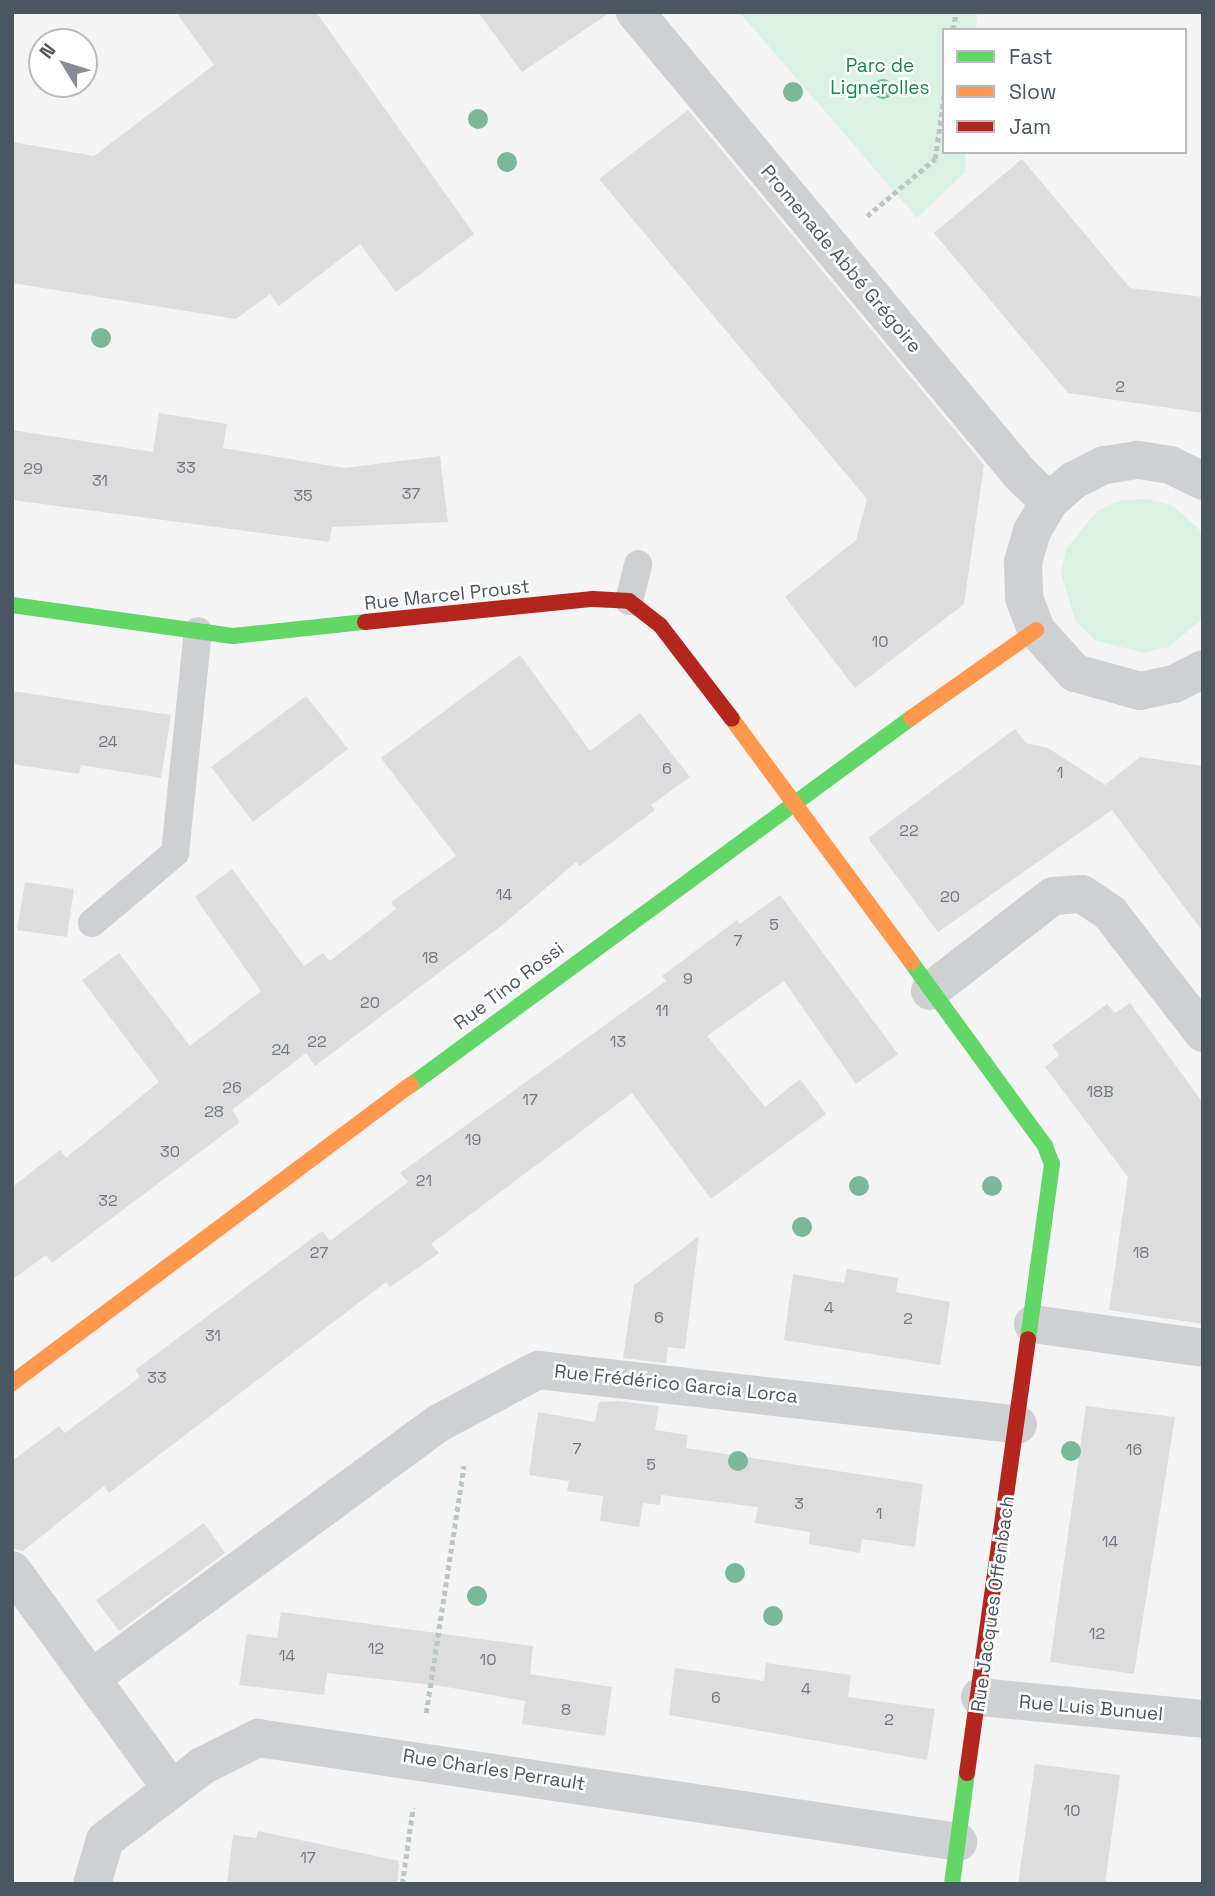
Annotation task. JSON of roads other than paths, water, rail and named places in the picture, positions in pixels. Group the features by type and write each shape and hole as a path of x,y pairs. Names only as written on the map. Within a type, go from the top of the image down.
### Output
{"street":[{"name":"Promenade Abbé Grégoire","path":"635,12 1049,502"},
{"path":"1203,481 1170,465 1137,460 1104,465 1074,480 1049,502 1031,531 1023,563 1024,598 1035,630 1075,673 1105,685 1140,691 1174,684 1203,669"},
{"name":"Rue Marcel Proust","path":"12,605 233,636 593,599 629,601"},
{"path":"629,601 660,625 794,801"},
{"name":"Rue Tino Rossi","path":"12,1383 794,801 1035,630"},
{"name":"Rue Jacques Offenbach","path":"794,801 1045,1146 1052,1164 1033,1324 953,1884"},
{"path":"930,991 1054,896 1082,894 1110,912 1203,1033"},
{"path":"1033,1324 1203,1348"},
{"name":"Rue Frédérico Garcia Lorca","path":"93,1678 439,1423 537,1370 1018,1425"},
{"path":"12,1570 171,1788"},
{"name":"Rue Luis Bunuel","path":"979,1698 1203,1718"},
{"name":"Rue Charles Perrault","path":"92,1884 105,1840 171,1788 258,1738 420,1759 958,1842"}],"lane":[{"path":"629,601 638,564"},
{"path":"92,923 176,853 198,631"}],"park label":[{"name":"Parc de Lignerolles","path":"880,77"}]}
